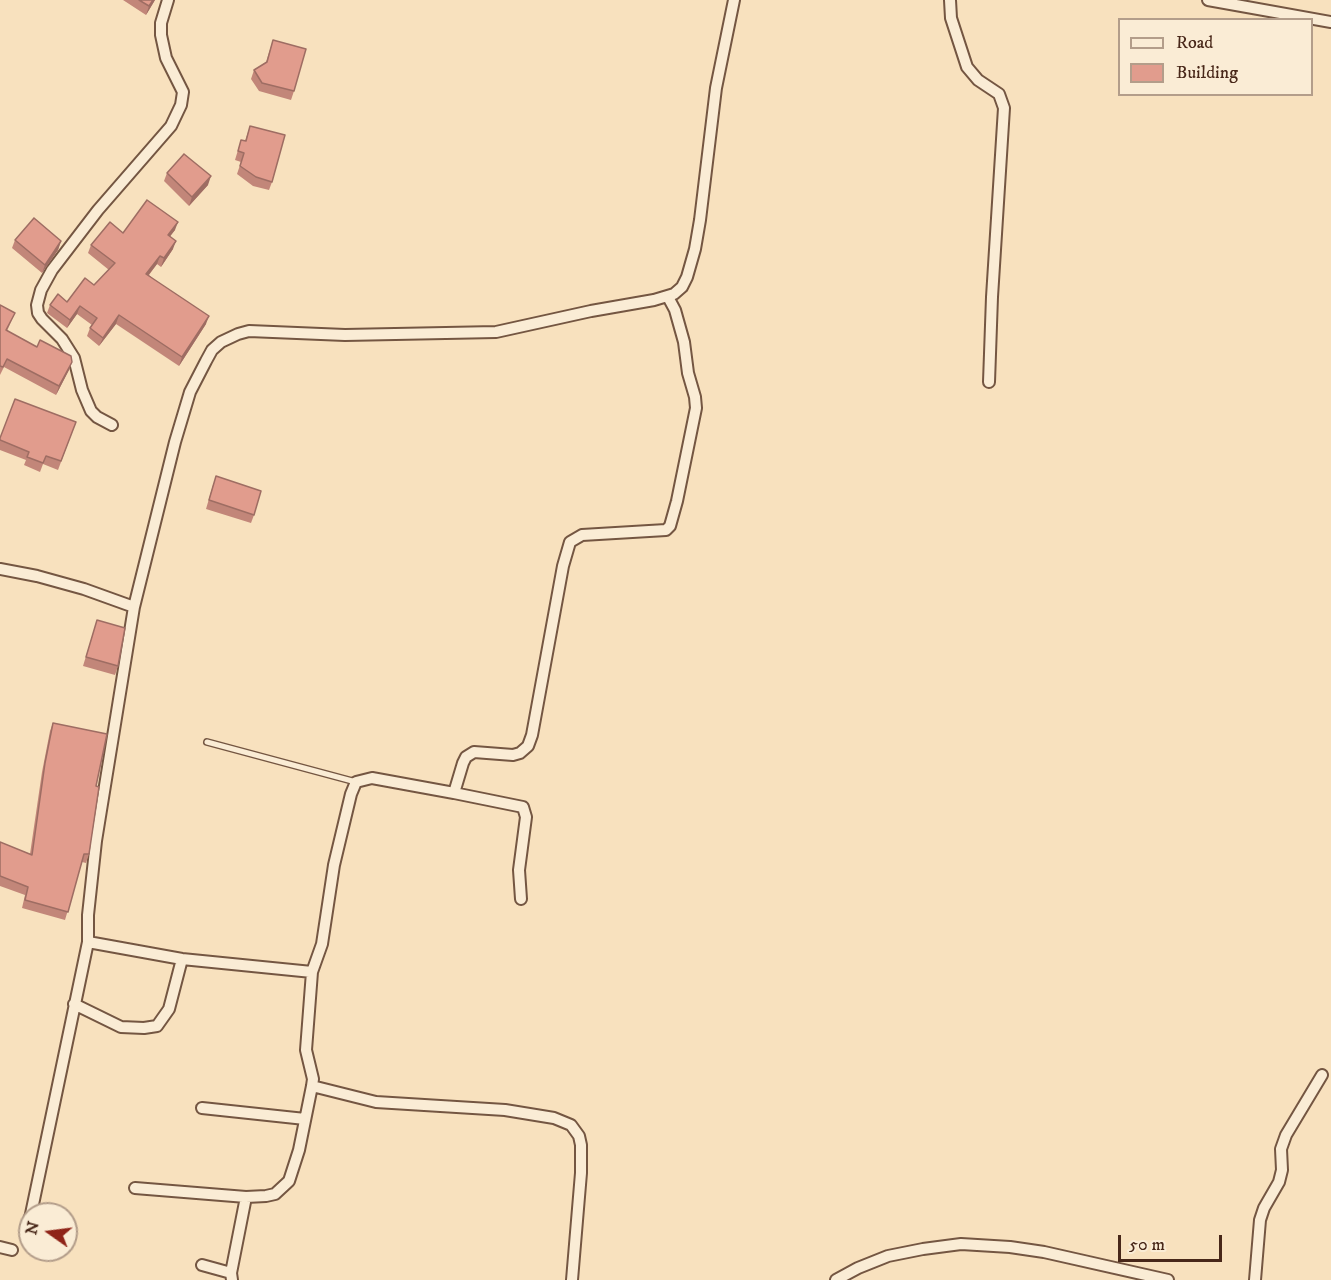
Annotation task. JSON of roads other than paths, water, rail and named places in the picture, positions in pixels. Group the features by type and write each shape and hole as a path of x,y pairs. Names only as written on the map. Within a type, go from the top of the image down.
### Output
{"street":[{"path":"112,425 91,411 82,390 75,358 62,339 42,319 37,305 41,290 52,270 98,210 171,126 181,105 183,92 166,58 161,35 161,23 168,0"},
{"path":"33,1202 88,942 88,915 96,840 135,607 175,442 190,392 212,350 229,337 249,331 345,334 496,332 668,297 681,287 687,277 695,249 716,88 734,0"},
{"path":"950,0 954,28 967,68 978,80 999,94 1004,108 989,382"},
{"path":"1208,0 1309,18"},
{"path":"1313,19 1331,22"},
{"path":"454,793 466,757 474,752 513,755 520,753 528,746 562,566 570,542 576,537 590,533 666,530 673,519 696,408 684,342 675,310 668,297"},
{"path":"0,569 84,589 135,607"},
{"path":"135,1188 246,1197 275,1194 289,1181 299,1150 313,1079 306,1050 312,972 322,944 334,865 351,794 357,782 372,778 523,807 526,817 519,870 521,899"},
{"path":"88,942 182,959 312,972"},
{"path":"74,1004 121,1027 157,1026 169,1009 182,959"},
{"path":"1255,1280 1260,1220 1264,1208 1280,1182 1281,1149 1286,1135 1322,1075"},
{"path":"312,1086 376,1102 505,1110 554,1118 571,1125 579,1136 581,1144 581,1173 572,1280"},
{"path":"202,1108 305,1119"},
{"path":"202,1265 231,1277 246,1197"},
{"path":"836,1280 872,1262 896,1254 945,1245 976,1244 1044,1252 1168,1280"},
{"path":"0,1247 12,1250"}],"lane":[{"path":"207,742 357,782"}]}
